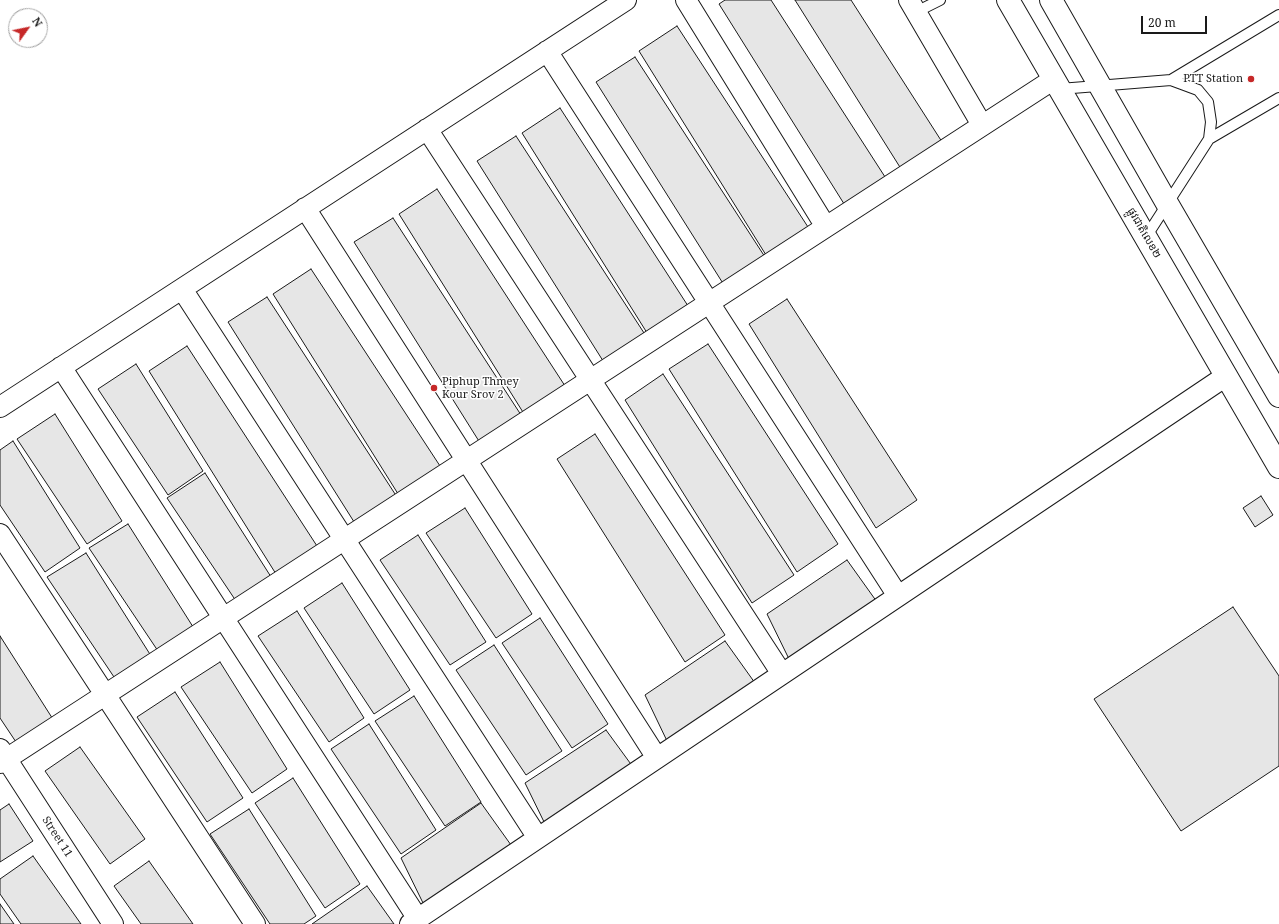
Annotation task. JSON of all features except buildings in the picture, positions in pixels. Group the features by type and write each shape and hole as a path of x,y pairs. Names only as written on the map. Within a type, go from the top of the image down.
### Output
{"highway":[{"name":"ផ្លូវជាតិលេខ២","path":"1008,0 1279,467"},
{"path":"1051,0 1279,396"}],"street":[{"path":"0,407 626,0"},
{"path":"686,0 826,226"},
{"path":"913,6 982,125"},
{"path":"547,51 898,596"},
{"path":"2,757 105,695 982,125 1057,84"},
{"path":"427,129 782,674"},
{"path":"305,208 657,758"},
{"path":"182,289 538,838"},
{"path":"61,367 224,618 414,921 1226,376"},
{"path":"0,534 255,924"},
{"name":"Street 11","path":"2,757 113,924"}],"lane":[{"path":"913,6 940,0"},
{"path":"1171,80 1279,15"},
{"path":"1057,84 1100,85 1171,80 1198,90 1208,102 1211,122 1210,139"},
{"path":"1146,237 1210,139 1279,98"}],"place":[{"name":"PTT Station","path":"1251,79"},
{"name":"Piphup Thmey Kour Srov 2","path":"434,388"}]}
